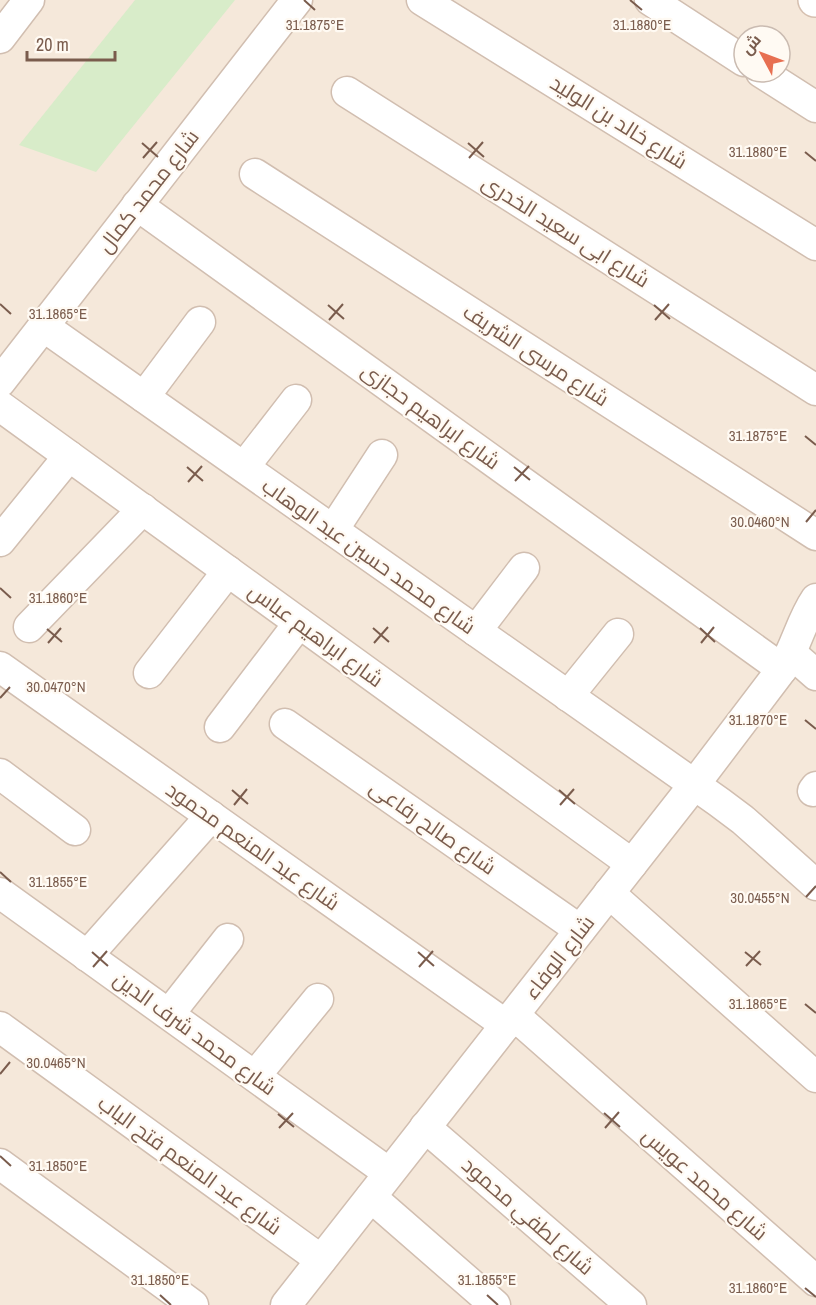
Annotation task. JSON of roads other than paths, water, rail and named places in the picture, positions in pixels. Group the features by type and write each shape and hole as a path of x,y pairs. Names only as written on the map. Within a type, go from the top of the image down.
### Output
{"street":[{"path":"0,38 29,0"},
{"name":"شارع محمد كمال","path":"0,382 297,0"},
{"name":"شارع خالد بن الوليد","path":"422,0 816,245"},
{"path":"651,0 732,53"},
{"path":"779,84 816,108"},
{"name":"شارع ابى سعيد الخدرى","path":"347,92 816,390"},
{"name":"شارع مرسى الشريف","path":"255,174 816,535"},
{"name":"شارع ابراهيم حجازى","path":"137,205 787,662 816,675"},
{"path":"144,397 200,322"},
{"name":"شارع محمد حسين عبد الوهاب","path":"43,326 743,820 816,885"},
{"path":"244,468 296,400"},
{"name":"شارع ابراهيم عباس","path":"0,406 632,864"},
{"path":"333,530 382,455"},
{"path":"0,541 69,456"},
{"path":"29,627 143,509"},
{"path":"476,631 524,568"},
{"path":"149,673 228,571"},
{"name":"شارع الوفاء","path":"287,1305 694,785 787,662 816,599"},
{"path":"219,727 299,623"},
{"path":"568,696 618,634"},
{"name":"شارع عبد المنعم محمود","path":"0,667 211,816 510,1020"},
{"name":"شارع صالح رفاعى","path":"285,724 580,930"},
{"path":"0,774 75,830"},
{"path":"87,956 211,816"},
{"name":"شارع محمد شرف الدين","path":"0,893 389,1173"},
{"path":"609,893 816,1077"},
{"path":"169,1014 228,939"},
{"path":"255,1076 318,999"},
{"name":"شارع محمد عويس","path":"510,1020 816,1281"},
{"name":"شارع عبد المنعم فتح الباب","path":"0,1027 321,1260"},
{"name":"شارع لطفي محمود","path":"425,1128 631,1305"},
{"path":"0,1164 193,1305"},
{"path":"371,1197 495,1305"}]}
